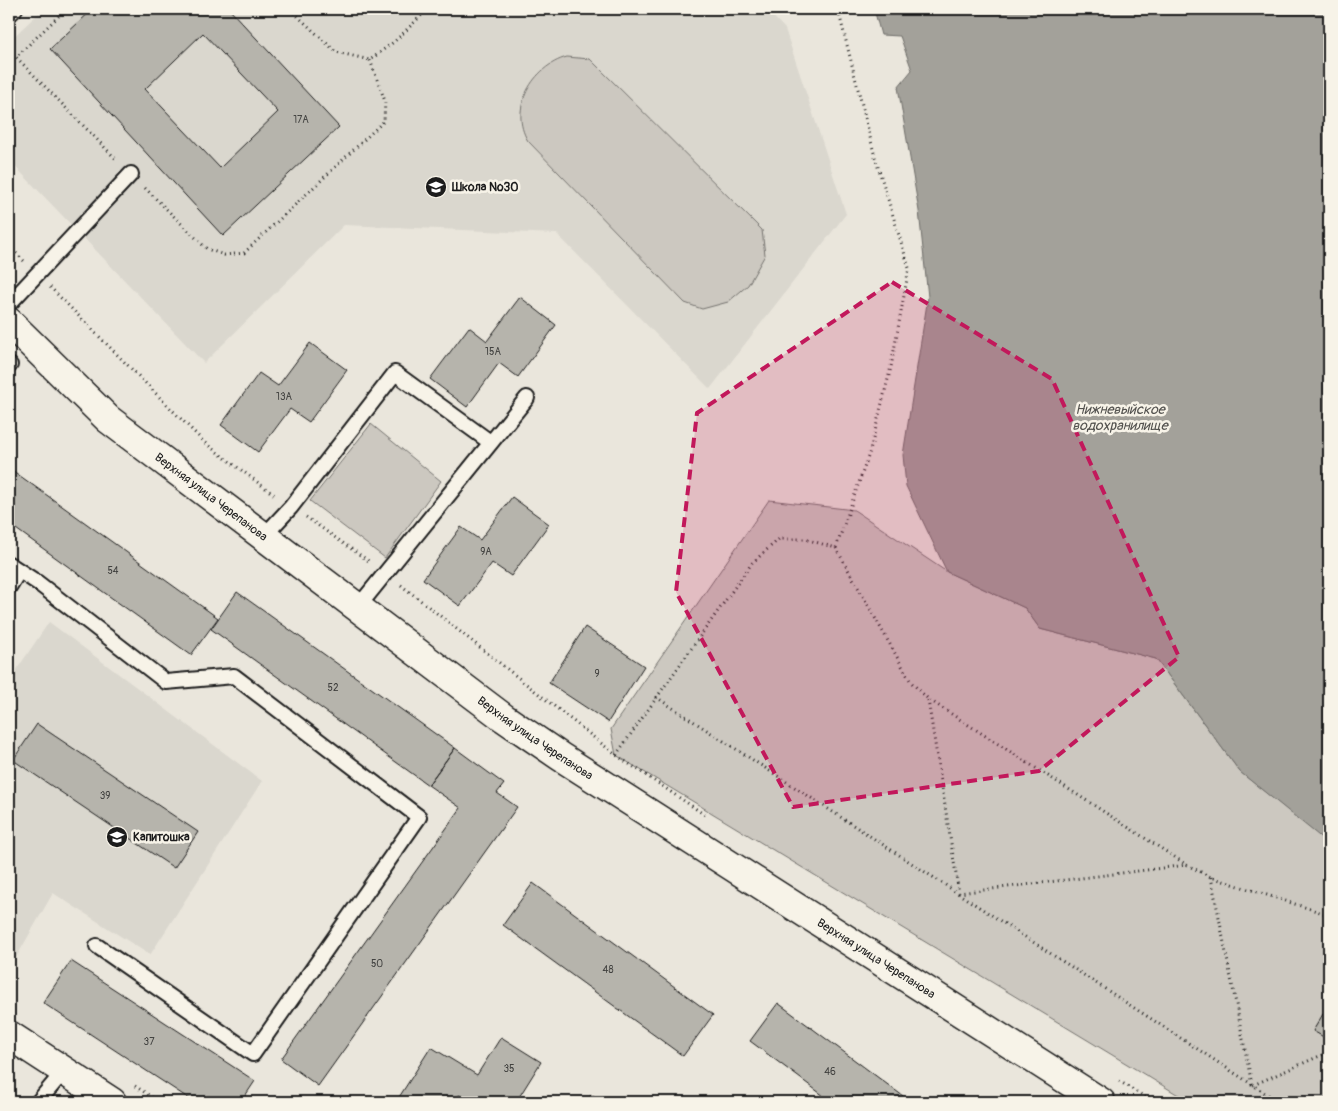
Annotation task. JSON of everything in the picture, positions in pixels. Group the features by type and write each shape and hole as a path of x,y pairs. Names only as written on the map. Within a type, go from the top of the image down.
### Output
{"main road":[{"name":"Верхняя улица Черепанова","path":"9,322 108,420 504,718 561,757 1101,1102"},
{"path":"9,1035 112,1102"}],"lane":[{"path":"9,15 15,9"},
{"path":"9,304 131,174"},
{"path":"264,536 291,507 395,373 490,442"},
{"path":"358,607 387,574 490,442 527,398"},
{"path":"9,587 14,568 166,682 234,676 419,817 253,1054 96,946"},
{"path":"38,1102 64,1071"}],"path":[{"path":"66,9 16,57 207,249 224,254 244,253 384,121 385,101 370,60"},
{"path":"290,9 336,52 370,60"},
{"path":"370,60 395,41 428,9"},
{"path":"836,548 870,451 891,367 909,268 876,157 838,9"},
{"path":"9,246 205,443 291,507 387,574 616,755 706,816"},
{"path":"616,755 752,563 779,539 806,539 836,548 911,682 928,699 1188,865 1211,877 1329,915"},
{"path":"656,697 1279,1102"},
{"path":"928,699 959,893"},
{"path":"959,893 1188,865"},
{"path":"1211,877 1252,1085"},
{"path":"1252,1085 1329,1052"},
{"path":"1112,1076 1154,1102"}],"highlighted area":[{"path":"892,282 1052,379 1179,657 1039,771 793,807 676,592 697,413"}],"shaded area":[{"name":"Школа №30","path":"43,9 766,9 785,29 846,214 710,389 557,234 344,225 204,363 9,160 9,41"},
{"path":"567,57 590,59 762,230 765,255 748,285 728,302 702,309 685,303 528,141 523,129 521,116 527,90 544,69"},
{"path":"371,424 441,481 385,558 310,501"},
{"path":"769,500 854,510 947,572 1025,608 1040,629 1156,659 1240,772 1328,842 1329,1102 1190,1102 616,755 611,729"},
{"name":"Капитошка","path":"49,622 262,781 150,955 53,893 13,963 9,960 9,681"}],"water":[{"name":"Нижневыйское водохранилище","path":"874,9 1329,9 1329,844 1240,772 1156,659 1040,629 1025,608 947,572 906,486 903,455 928,297 919,211 898,87 912,70 900,36 881,35"}],"building":[{"path":"93,9 229,9 339,127 223,236 50,49","holes":["203,33 278,112 220,168 145,89"]},
{"path":"520,297 556,325 518,377 499,363 467,407 430,379 469,327 487,341"},
{"path":"310,343 347,370 309,422 290,409 258,452 221,425 259,373 278,386"},
{"path":"9,468 218,618 191,655 9,524"},
{"path":"512,497 549,524 511,576 492,563 460,606 423,579 461,527 480,540"},
{"path":"237,592 455,748 428,785 211,629"},
{"path":"585,627 644,666 608,722 549,683"},
{"path":"37,724 198,832 174,868 13,760"},
{"path":"455,748 504,784 497,793 517,807 318,1086 281,1059 461,808 428,785"},
{"path":"533,883 713,1015 683,1056 503,925"},
{"path":"71,961 255,1081 241,1102 194,1102 43,1003"},
{"path":"778,1003 911,1102 832,1102 750,1041"},
{"path":"1323,1014 1329,1018 1329,1040 1313,1031"},
{"path":"501,1037 541,1062 516,1102 471,1102 459,1095 454,1102 396,1102 431,1047 477,1075"},
{"path":"591,1095 602,1102 587,1102"}],"place":[{"name":"Школа №30","path":"436,187"},
{"name":"Капитошка","path":"117,837"}]}
